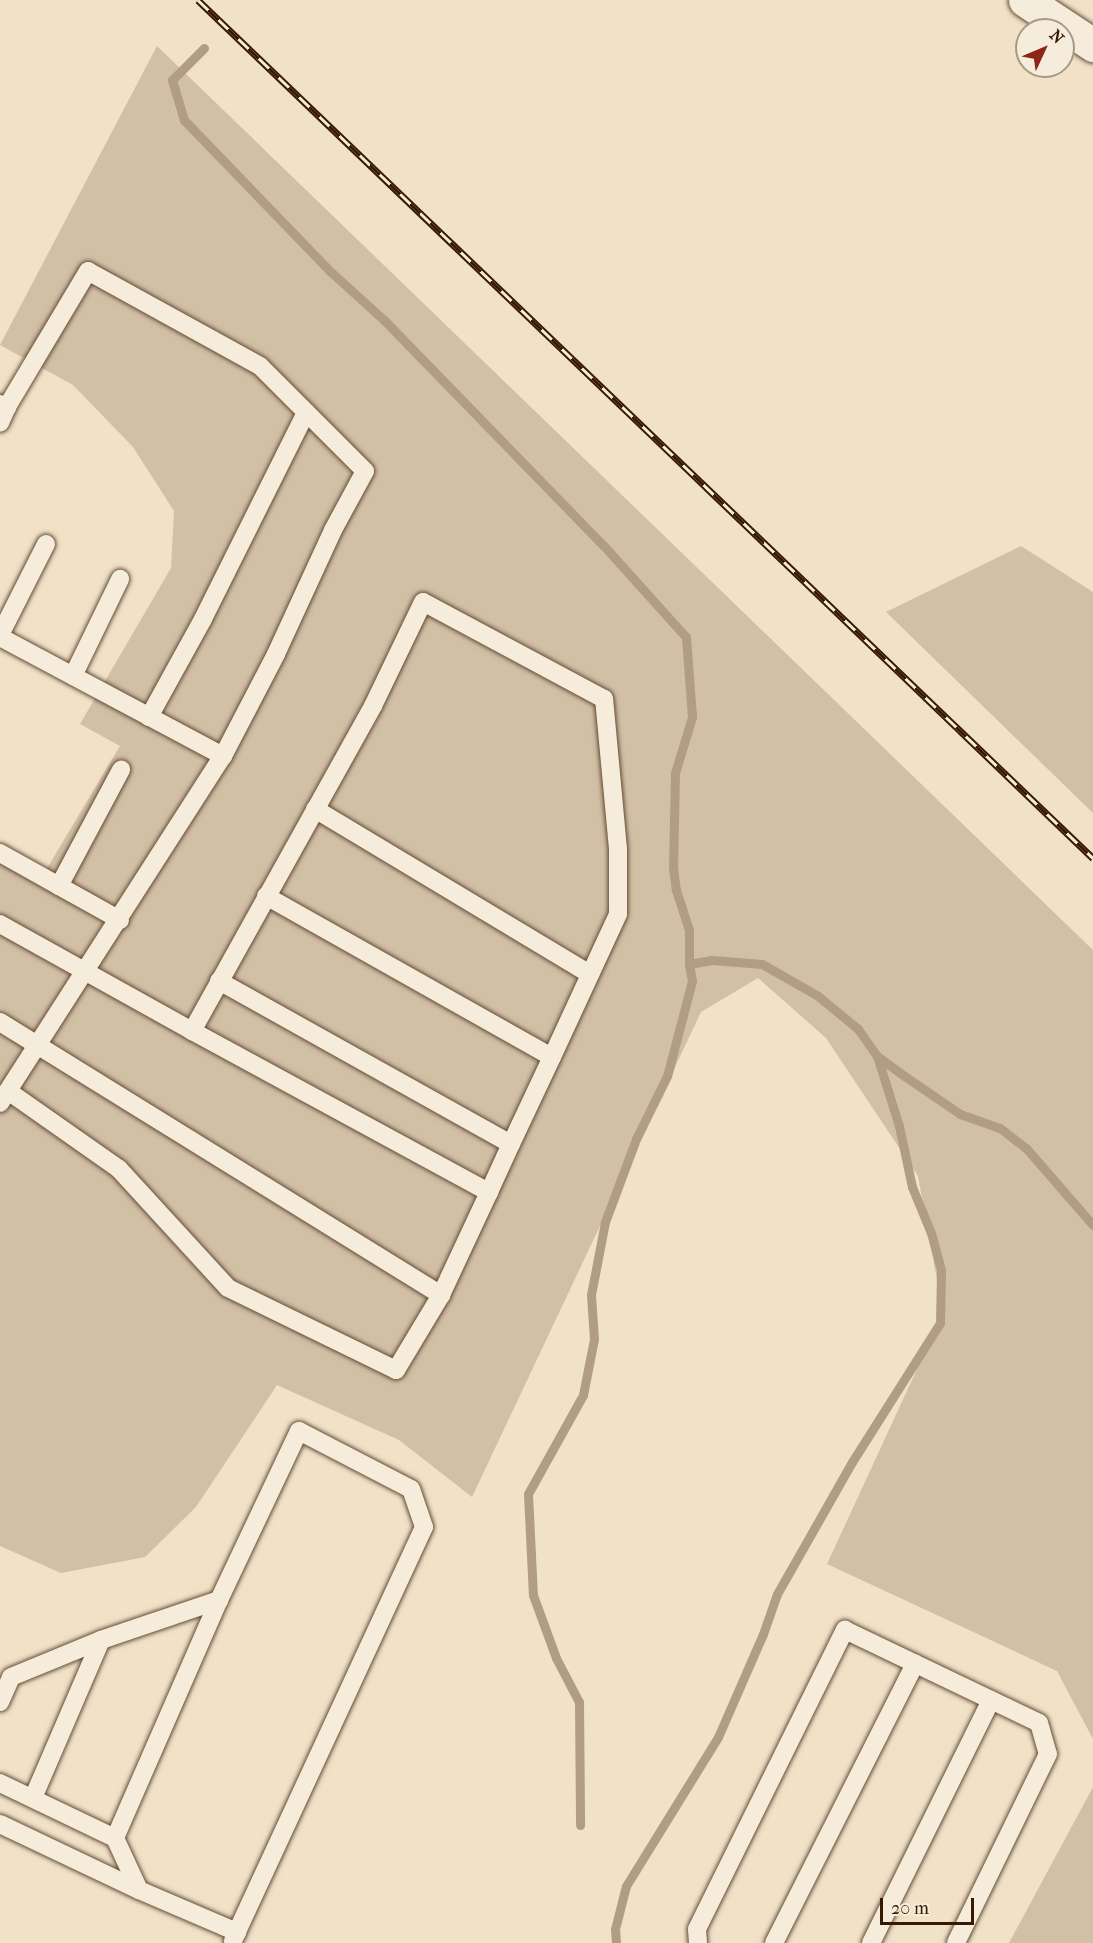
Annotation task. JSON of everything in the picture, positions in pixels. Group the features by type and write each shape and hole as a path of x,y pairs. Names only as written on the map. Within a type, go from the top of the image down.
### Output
{"street":[{"path":"1025,0 1093,45"}],"lane":[{"path":"2,412 88,272 260,366 365,471 333,530 276,654 223,756 120,920 4,1097 119,1169 228,1288 396,1370 441,1295 618,914 618,849 604,699 423,602 372,706 192,1030"},
{"path":"149,717 203,619 306,412"},
{"path":"46,544 0,636 223,756"},
{"path":"73,676 120,579"},
{"path":"59,886 121,770"},
{"path":"315,809 590,974"},
{"path":"0,854 120,920"},
{"path":"267,896 552,1057"},
{"path":"0,924 489,1192"},
{"path":"219,981 511,1144"},
{"path":"0,1022 441,1295"},
{"path":"0,1824 234,1937 423,1527 411,1489 299,1431 219,1600 115,1838"},
{"path":"0,1702 11,1677 101,1640 219,1600"},
{"path":"698,1943 697,1929 845,1630 1039,1723 1048,1754 956,1943"},
{"path":"33,1798 101,1640"},
{"path":"774,1943 915,1664"},
{"path":"871,1943 991,1700"},
{"path":"0,1783 115,1838 139,1890"}],"shaded area":[{"path":"157,46 1093,950 1093,1739 1057,1671 827,1564 943,1313 918,1176 826,1038 758,978 701,1012 472,1497 399,1440 277,1385 196,1507 145,1557 61,1573 0,1546 0,847 46,870 120,746 80,724 171,568 174,511 133,447 73,385 0,345"},
{"path":"1021,546 1093,592 1093,813 886,612"},
{"path":"1093,1787 1093,1943 1009,1943"}],"waterway":[{"path":"204,48 172,80 184,120 331,272 384,320 604,546 686,637 692,717 675,773 673,867 676,890 689,930 689,964 692,981 667,1076 636,1139 605,1222 591,1295 594,1339 583,1395 528,1494 533,1595 556,1658 579,1702 580,1825"},
{"path":"689,964 712,960 762,964 818,996 858,1029 877,1056 900,1073 960,1114 1000,1128 1026,1148 1093,1225"},
{"path":"616,1943 615,1929 626,1886 718,1737 763,1634 777,1594 852,1462 940,1323 941,1270 931,1233 912,1187 899,1126 877,1056"}],"railway":[{"path":"198,0 1093,858"}]}
